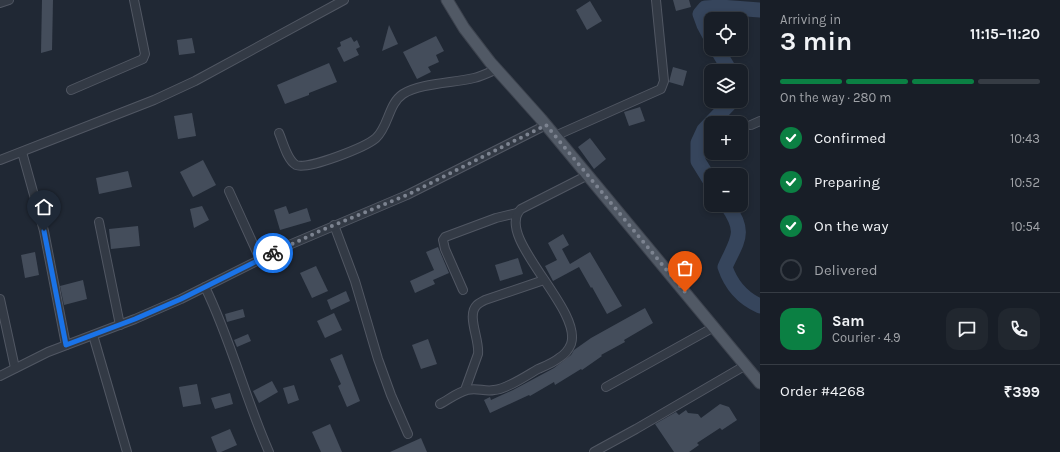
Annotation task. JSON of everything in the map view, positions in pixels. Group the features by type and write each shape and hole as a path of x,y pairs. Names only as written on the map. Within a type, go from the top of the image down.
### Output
{"main road":[{"path":"447,0 464,28 497,69 588,175 760,383"}],"street":[{"path":"0,3 9,0"},
{"path":"71,90 143,59 145,54 134,0"},
{"path":"0,160 164,95 195,81 344,0"},
{"path":"555,136 661,89 664,81 656,0"},
{"path":"279,133 290,159 296,165 305,166 347,153 376,138 382,131 396,101 402,95 436,84 474,78 497,69"},
{"path":"751,125 760,121"},
{"path":"0,376 48,352 120,325 181,299 289,245 407,195 546,125"},
{"path":"22,152 44,231 66,345"},
{"path":"463,290 446,249 443,240 445,237 496,218 516,213 522,208 588,175"},
{"path":"229,191 260,259"},
{"path":"440,404 465,390 479,388 487,391 506,386 559,358 571,345 572,336 568,321 520,238 515,224 516,213"},
{"path":"99,222 120,325"},
{"path":"334,225 355,281 391,395 408,434"},
{"path":"465,390 479,348 472,317 473,310 477,304 544,280"},
{"path":"205,287 220,318 237,368 269,452"},
{"path":"0,299 15,368"},
{"path":"606,388 714,327"},
{"path":"93,335 127,452"},
{"path":"594,452 746,365"}],"building":[{"path":"42,0 53,0 52,50 41,53"},
{"path":"673,0 689,0 691,7 676,11"},
{"path":"590,1 602,21 587,30 576,10"},
{"path":"389,25 398,44 382,51"},
{"path":"436,36 444,51 436,55 439,62 428,67 431,72 417,79 403,52"},
{"path":"351,37 354,42 357,40 360,47 356,49 359,55 344,62 337,48 341,46 340,42"},
{"path":"192,38 195,53 179,55 177,40"},
{"path":"329,63 337,82 285,104 277,85"},
{"path":"673,67 687,71 683,86 669,82"},
{"path":"640,107 645,121 629,126 624,112"},
{"path":"192,113 196,136 178,139 174,116"},
{"path":"590,138 606,159 594,169 578,147"},
{"path":"203,160 216,185 193,197 180,172"},
{"path":"128,171 132,187 99,194 96,178"},
{"path":"202,206 209,220 194,228 190,209"},
{"path":"286,206 289,214 307,208 311,221 280,230 274,210"},
{"path":"138,226 140,246 111,249 109,229"},
{"path":"563,234 569,245 562,249 570,264 590,252 622,306 607,314 579,267 553,281 545,266 557,260 548,243"},
{"path":"438,247 449,273 433,280 435,284 415,293 410,281 434,270 426,252"},
{"path":"35,252 39,275 25,278 21,255"},
{"path":"518,258 523,274 500,281 495,265"},
{"path":"316,266 328,291 312,298 300,273"},
{"path":"83,280 87,299 64,305 60,286"},
{"path":"346,291 350,301 331,310 327,300"},
{"path":"645,308 653,323 624,340 625,342 601,355 602,356 582,370 581,369 555,385 554,382 530,396 529,395 490,413 484,400 490,397 491,400 513,390 554,368 571,355 574,350 591,338"},
{"path":"243,309 245,317 227,322 225,314"},
{"path":"334,313 342,330 325,338 317,321"},
{"path":"248,334 251,341 237,347 234,340"},
{"path":"428,339 437,364 421,369 412,345"},
{"path":"342,354 360,401 347,407 338,386 341,384 330,359"},
{"path":"272,381 278,392 259,403 253,391"},
{"path":"197,384 201,404 183,407 179,387"},
{"path":"294,385 299,400 288,404 283,388"},
{"path":"230,393 233,404 215,409 211,398"},
{"path":"720,404 729,407 737,420 722,430 720,428 697,443 699,445 689,452 674,452 655,424 676,412 679,415 686,410 688,413 698,414 701,418"},
{"path":"330,424 342,452 321,452 312,432"},
{"path":"230,429 237,445 221,452 217,452 211,437"},
{"path":"421,438 427,452 390,452"}],"waterway":[{"path":"704,25 700,14 705,8 720,7 760,10"},
{"path":"721,56 726,64"},
{"path":"704,171 698,161 698,143 704,130 725,108"},
{"path":"731,212 737,223 738,236 725,267 727,274 730,280 743,295 760,306"}],"way so far":[{"path":"273,253 322,230 407,195 546,125 685,292"}],"route":[{"path":"44,231 66,345 135,319 181,299 273,253"}]}
